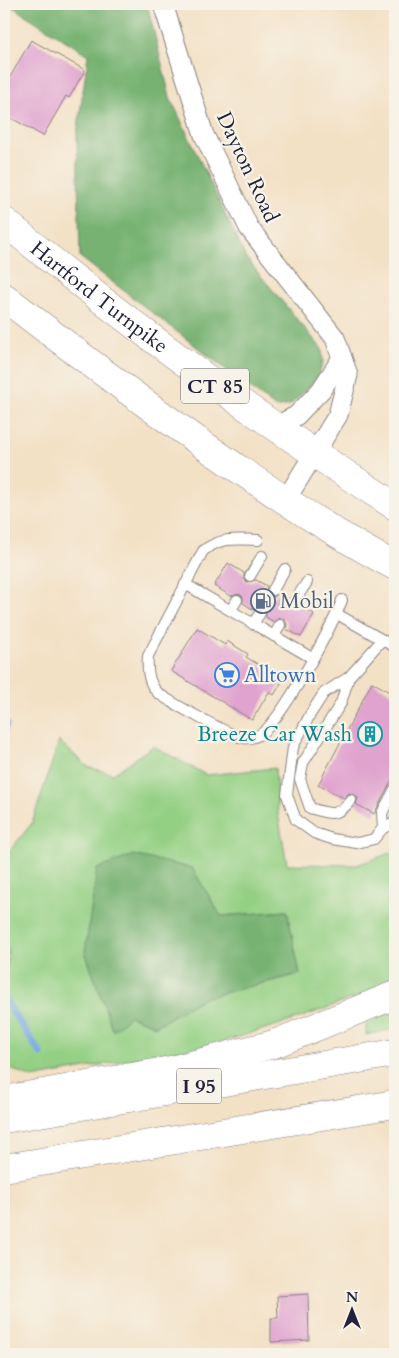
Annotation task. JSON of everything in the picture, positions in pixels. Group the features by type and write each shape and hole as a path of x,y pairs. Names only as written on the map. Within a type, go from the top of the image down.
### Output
{"highway":[{"name":"Hartford Turnpike","path":"4,221 127,320 274,427 395,506"},
{"name":"CT 85","path":"4,296 93,367 285,500 395,566"},
{"path":"4,1100 171,1070 274,1044 395,994"},
{"name":"I 95","path":"4,1119 395,1053"},
{"name":"I 95","path":"4,1168 395,1104"},
{"path":"170,1141 395,1123"}],"street":[{"name":"Dayton Road","path":"163,4 204,135 249,228 335,338 348,375 338,415 285,500"},
{"path":"274,427 296,416 321,390 342,358"}],"lane":[{"path":"258,540 225,539 212,543 203,551 148,656 148,672 157,692 230,734 244,738 258,736 268,728 312,658 337,614 342,600"},
{"path":"250,576 262,556"},
{"path":"273,590 285,569"},
{"path":"294,602 307,582"},
{"path":"185,584 312,658"},
{"path":"230,610 237,600"},
{"path":"253,624 260,613"},
{"path":"337,614 395,646"},
{"path":"274,636 280,625"},
{"path":"382,640 349,677 324,694 292,747 287,795 296,820 314,833 332,839 357,843 374,839 383,828 393,824 395,821"},
{"path":"349,677 341,703 303,763 300,779 310,808 331,814 344,809 351,800"},
{"path":"383,828 382,813 395,789"}],"green space":[{"path":"8,4 147,4 170,97 246,258 322,349 323,362 318,378 290,405 276,408 80,257 77,135 88,55"},
{"path":"59,741 88,767 113,774 153,746 206,775 275,768 278,813 287,864 357,865 395,851 395,978 357,997 291,1021 215,1044 32,1078 4,1066 4,1008 8,949 4,944 4,858 32,823","holes":["192,868 221,916 287,911 300,974 203,998 156,1026 130,1016"]},
{"path":"133,855 192,868 221,916 287,911 300,974 203,998 156,1026 130,1016 113,1031 85,952 97,869"},
{"path":"395,1010 395,1029 366,1035 366,1024"}],"building":[{"path":"31,40 85,70 69,98 66,96 43,136 4,114 4,88"},
{"path":"228,563 244,573 244,579 247,582 256,580 267,586 266,591 269,596 274,597 279,593 288,598 288,605 291,608 297,608 300,605 314,614 301,637 286,629 287,624 284,619 279,618 274,622 266,617 266,610 263,607 257,607 254,610 243,603 243,597 240,594 231,596 214,586"},
{"name":"Alltown","path":"197,628 225,645 227,641 248,654 246,657 283,680 274,695 269,692 252,720 171,671"},
{"name":"Breeze Car Wash","path":"372,682 395,695 395,774 374,814 356,804 358,798 355,795 349,793 344,798 318,785"},
{"path":"308,1294 309,1340 271,1342 271,1318 278,1318 277,1296"}],"waterway":[{"path":"4,730 6,724"},
{"path":"4,999 41,1054"}],"place":[{"name":"Mobil","path":"263,601"},
{"name":"Alltown","path":"227,675"},
{"name":"Breeze Car Wash","path":"370,734"}]}
